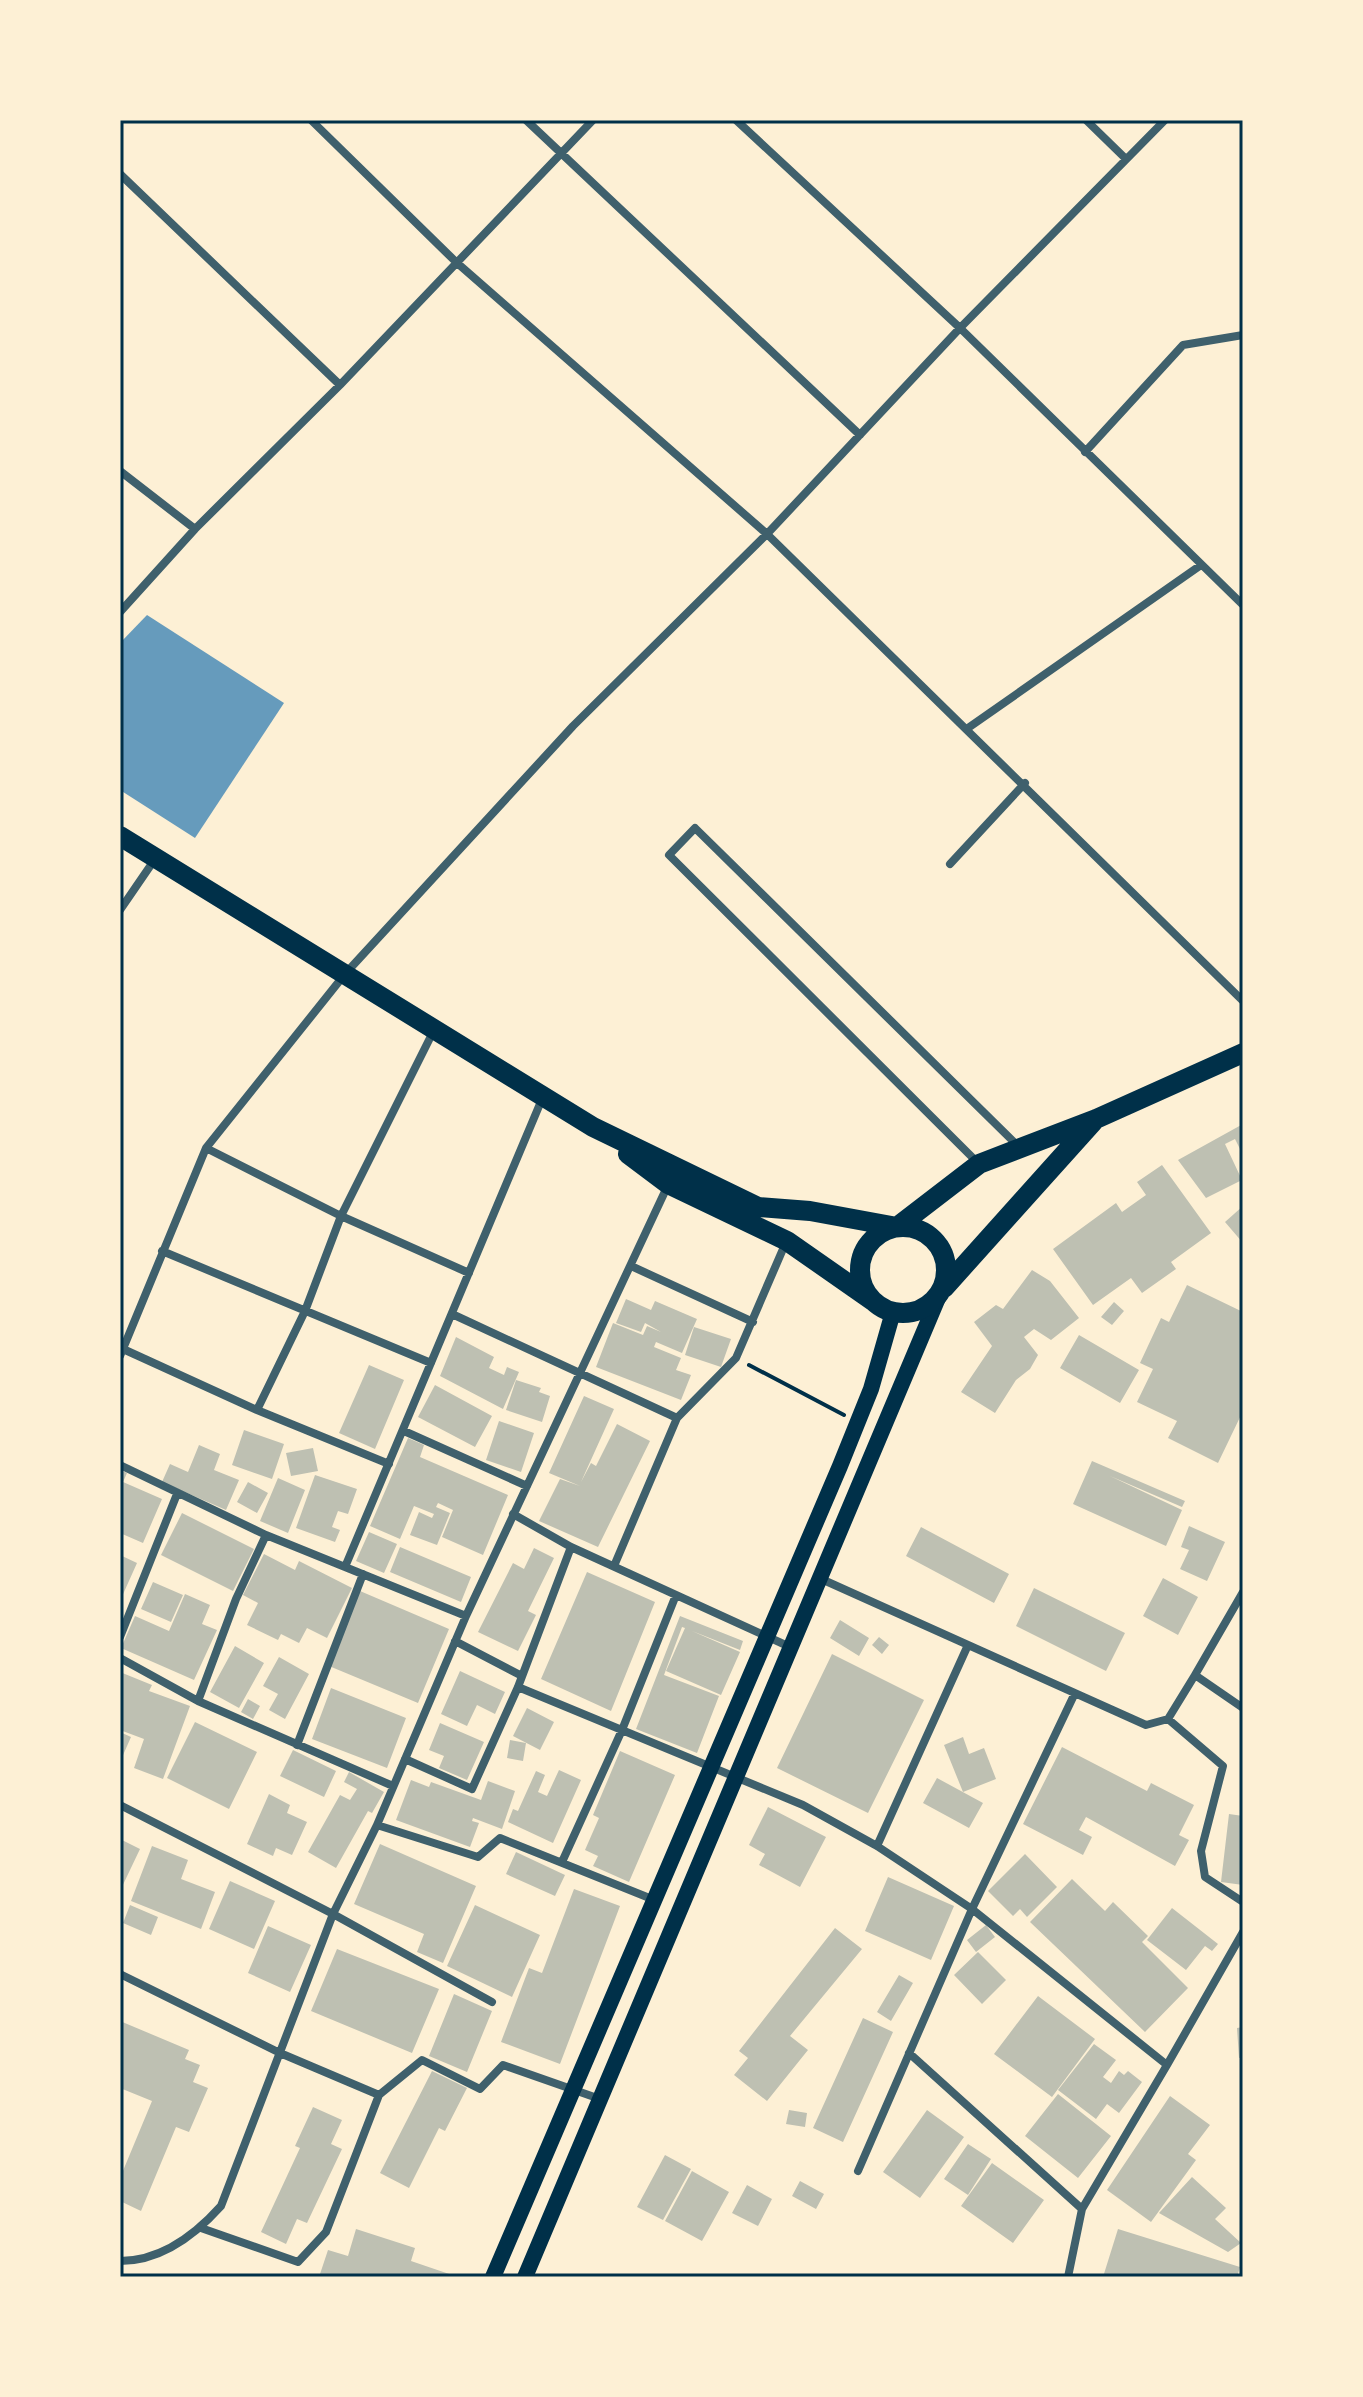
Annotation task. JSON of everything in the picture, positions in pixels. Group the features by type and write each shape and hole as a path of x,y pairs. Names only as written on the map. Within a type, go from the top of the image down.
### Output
{"main road":[{"path":"120,836 542,1099 593,1127 758,1207 810,1211 924,1232 943,1251 946,1279 734,1775 659,1962 525,2277"},
{"path":"873,1301 865,1290 860,1263 873,1239 897,1227 979,1164 1096,1119 1243,1053"},
{"path":"593,1127 668,1184 787,1241 873,1301 893,1312 904,1314 926,1307 1096,1119"},
{"path":"493,2277 857,1422 893,1312"},
{"path":"634,1950 659,1962"}],"street":[{"path":"311,120 456,262 767,534 1025,783 1243,1001"},
{"path":"526,120 860,435"},
{"path":"120,612 195,529 340,385 593,120"},
{"path":"736,120 960,328 1243,605"},
{"path":"1086,120 1126,159"},
{"path":"389,1464 122,1352 206,1148 345,974 573,726 767,534 960,328 1165,120"},
{"path":"120,174 340,385"},
{"path":"1085,452 1183,345 1243,335"},
{"path":"120,471 195,529"},
{"path":"968,728 1201,565"},
{"path":"950,864 1025,783"},
{"path":"979,1164 669,855 695,828 1020,1148"},
{"path":"120,910 155,858"},
{"path":"257,1410 305,1311 341,1216 434,1029"},
{"path":"345,1567 542,1099"},
{"path":"206,1148 341,1216 469,1273"},
{"path":"120,2261 135,2261 169,2249 201,2228 221,2206 333,1914 377,1825 466,1616 668,1184"},
{"path":"614,1566 677,1418 736,1358 787,1241"},
{"path":"162,1251 431,1363"},
{"path":"631,1266 753,1322"},
{"path":"452,1314 580,1376 677,1418"},
{"path":"404,1431 527,1486"},
{"path":"120,1465 266,1535 466,1616"},
{"path":"120,1637 177,1494"},
{"path":"513,1514 571,1547 790,1647"},
{"path":"198,1701 236,1599 266,1535"},
{"path":"405,1759 472,1789 518,1687 571,1547"},
{"path":"297,1745 363,1574"},
{"path":"818,1578 1146,1725 1168,1719 1243,1592"},
{"path":"562,1862 622,1730 676,1595"},
{"path":"455,1641 522,1676"},
{"path":"877,1846 968,1645"},
{"path":"120,1658 198,1701 393,1786"},
{"path":"1195,1675 1243,1708"},
{"path":"518,1687 803,1805 877,1846 972,1909 1167,2065"},
{"path":"858,2171 972,1909 1075,1693"},
{"path":"1168,1719 1223,1766 1201,1851 1205,1877 1243,1902"},
{"path":"120,1805 333,1914 492,2002"},
{"path":"377,1825 478,1857 500,1838 652,1899"},
{"path":"1068,2277 1082,2209 1243,1932"},
{"path":"120,1974 280,2053 379,2095"},
{"path":"909,2053 1082,2209"},
{"path":"201,2228 298,2262 326,2232 379,2095 422,2060 480,2089 503,2065 575,2087 600,2099"}],"path":[{"path":"736,1358 857,1422"}],"water":[{"path":"147,615 284,703 195,838 120,790 120,643"}],"building":[{"path":"1243,1124 1243,1155 1235,1139 1225,1144 1242,1180 1206,1198 1178,1160"},
{"path":"1162,1165 1211,1233 1171,1262 1176,1269 1142,1293 1131,1278 1093,1305 1053,1249 1116,1203 1122,1212 1146,1195 1137,1182"},
{"path":"1243,1206 1243,1243 1225,1222"},
{"path":"1032,1270 1050,1281 1079,1318 1051,1340 1034,1329 1024,1337 1038,1355 1030,1369 1016,1380 995,1413 961,1392 992,1346 974,1322 996,1305 1003,1309"},
{"path":"1187,1285 1243,1312 1243,1411 1218,1463 1168,1438 1177,1421 1137,1402 1153,1369 1140,1363 1161,1318 1169,1322"},
{"path":"626,1299 651,1310 655,1301 697,1319 682,1353 656,1342 654,1347 681,1358 676,1370 691,1375 681,1400 596,1367 613,1323 643,1335 647,1326 661,1332 645,1323 641,1332 616,1323"},
{"path":"1114,1302 1124,1311 1112,1325 1101,1317"},
{"path":"694,1327 731,1339 721,1367 685,1355"},
{"path":"1079,1335 1139,1370 1120,1403 1060,1368"},
{"path":"456,1337 494,1357 489,1368 504,1375 507,1367 519,1372 503,1409 440,1376"},
{"path":"369,1365 404,1380 375,1449 339,1433"},
{"path":"516,1380 541,1388 539,1392 550,1396 542,1422 506,1410"},
{"path":"435,1385 492,1416 475,1447 418,1417"},
{"path":"584,1396 614,1409 581,1482 591,1463 596,1466 617,1424 650,1441 598,1547 539,1521 560,1479 580,1486 549,1473"},
{"path":"499,1421 534,1433 521,1472 486,1460"},
{"path":"244,1430 284,1444 272,1479 232,1465"},
{"path":"408,1438 424,1445 420,1457 508,1495 483,1555 442,1537 453,1510 438,1503 436,1507 450,1513 437,1545 410,1535 419,1512 432,1518 434,1514 414,1506 400,1539 370,1526"},
{"path":"199,1445 220,1454 214,1470 239,1480 226,1510 162,1482 170,1464 188,1472"},
{"path":"313,1448 318,1471 291,1476 286,1453"},
{"path":"1092,1461 1185,1501 1182,1507 1110,1476 1182,1510 1166,1546 1073,1504"},
{"path":"120,1470 127,1473 123,1482 162,1499 143,1543 120,1533"},
{"path":"315,1475 357,1489 348,1514 338,1511 332,1527 340,1530 335,1542 296,1528"},
{"path":"278,1478 305,1490 288,1533 260,1521"},
{"path":"248,1482 268,1493 257,1513 237,1502"},
{"path":"182,1513 254,1549 233,1591 161,1555"},
{"path":"1189,1526 1225,1542 1207,1581 1180,1569 1189,1550 1181,1547"},
{"path":"921,1527 1009,1574 994,1603 906,1556"},
{"path":"369,1532 397,1544 384,1573 356,1561"},
{"path":"400,1547 471,1577 461,1602 390,1572"},
{"path":"534,1548 554,1558 528,1611 536,1615 518,1651 478,1632 513,1563 524,1569"},
{"path":"264,1554 295,1570 299,1561 352,1588 327,1638 307,1628 299,1643 281,1634 278,1640 247,1625 258,1603 243,1595"},
{"path":"120,1555 137,1563 120,1601"},
{"path":"587,1572 655,1602 611,1711 541,1679"},
{"path":"1163,1578 1198,1597 1178,1635 1143,1616"},
{"path":"153,1582 183,1595 171,1622 141,1609"},
{"path":"1034,1588 1125,1633 1106,1671 1016,1626"},
{"path":"360,1591 449,1629 418,1703 329,1666"},
{"path":"185,1594 210,1605 202,1624 217,1630 194,1680 121,1648 135,1616 169,1631"},
{"path":"680,1616 743,1641 740,1650 692,1631 740,1652 721,1695 666,1671 685,1628 682,1627 664,1675 719,1696 697,1753 636,1729"},
{"path":"840,1620 869,1638 859,1656 830,1638"},
{"path":"879,1637 889,1645 882,1654 872,1645"},
{"path":"235,1646 264,1663 239,1708 210,1692"},
{"path":"832,1654 924,1700 868,1813 777,1768"},
{"path":"279,1657 309,1674 285,1719 269,1710 278,1694 263,1686"},
{"path":"460,1671 505,1692 495,1714 477,1705 467,1726 441,1714"},
{"path":"120,1672 152,1685 149,1691 190,1706 163,1779 134,1768 144,1739 120,1730"},
{"path":"331,1688 406,1718 387,1768 312,1739"},
{"path":"248,1699 260,1706 253,1719 241,1712"},
{"path":"527,1708 554,1722 540,1750 513,1736"},
{"path":"195,1722 257,1752 229,1809 167,1778"},
{"path":"440,1723 484,1742 467,1780 439,1768 444,1756 429,1750"},
{"path":"120,1732 131,1737 120,1762"},
{"path":"963,1737 969,1754 984,1748 996,1779 963,1792 944,1745"},
{"path":"510,1740 526,1743 523,1761 507,1758"},
{"path":"1062,1747 1147,1791 1151,1783 1194,1805 1179,1835 1189,1840 1175,1866 1086,1817 1079,1830 1092,1837 1083,1855 1023,1824"},
{"path":"293,1750 336,1771 324,1797 280,1776"},
{"path":"620,1751 675,1775 629,1882 593,1866 598,1856 585,1850 599,1818 593,1815"},
{"path":"559,1770 581,1780 553,1843 508,1822 513,1809 518,1811 536,1771 545,1775 538,1792 547,1796"},
{"path":"349,1772 384,1792 372,1813 368,1811 336,1868 308,1852 340,1795 350,1800 357,1789 344,1782"},
{"path":"937,1778 983,1803 969,1828 923,1803"},
{"path":"411,1780 429,1787 431,1782 481,1800 488,1781 515,1791 502,1829 473,1818 472,1821 479,1823 470,1847 396,1820"},
{"path":"269,1794 290,1805 287,1813 307,1822 292,1855 276,1848 273,1856 247,1844"},
{"path":"768,1807 826,1837 800,1887 759,1865 765,1854 749,1845"},
{"path":"1229,1814 1243,1816 1243,1885 1221,1882"},
{"path":"120,1839 140,1849 120,1891"},
{"path":"380,1844 476,1886 443,1963 417,1952 424,1934 354,1904"},
{"path":"152,1846 188,1860 181,1879 215,1892 201,1929 131,1901"},
{"path":"516,1852 565,1875 555,1896 506,1874"},
{"path":"1025,1854 1057,1887 1027,1917 1020,1909 1013,1916 988,1891"},
{"path":"888,1877 954,1906 931,1960 865,1931"},
{"path":"1072,1879 1105,1911 1113,1902 1148,1936 1142,1942 1188,1988 1145,2032 1030,1922"},
{"path":"230,1881 275,1901 254,1949 209,1929"},
{"path":"574,1889 620,1906 560,2064 501,2042 529,1968 542,1973"},
{"path":"130,1905 158,1917 151,1935 123,1923"},
{"path":"475,1905 540,1935 512,1997 447,1966"},
{"path":"1172,1908 1218,1944 1212,1951 1205,1946 1186,1970 1147,1940"},
{"path":"986,1925 995,1937 976,1952 967,1940"},
{"path":"268,1926 311,1945 290,1992 248,1973"},
{"path":"835,1928 862,1949 790,2036 808,2050 767,2101 734,2075 748,2058 739,2051"},
{"path":"337,1949 439,1989 412,2053 311,2011"},
{"path":"978,1952 1006,1980 982,2004 954,1975"},
{"path":"899,1975 913,1983 891,2021 877,2012"},
{"path":"454,1994 492,2011 467,2072 429,2056"},
{"path":"1038,1996 1095,2039 1052,2097 994,2054"},
{"path":"863,2018 893,2032 843,2142 813,2128"},
{"path":"120,2021 189,2050 185,2059 200,2065 193,2082 208,2088 189,2132 176,2127 141,2211 120,2201 120,2178 152,2101 120,2088"},
{"path":"1243,2027 1243,2057 1239,2058 1237,2028"},
{"path":"1094,2044 1116,2060 1103,2077 1111,2083 1119,2071 1124,2075 1128,2071 1142,2082 1119,2113 1107,2104 1096,2119 1058,2090"},
{"path":"432,2071 467,2088 445,2131 439,2128 409,2188 380,2173"},
{"path":"1058,2094 1111,2136 1078,2178 1025,2136"},
{"path":"1170,2096 1210,2125 1188,2154 1196,2160 1151,2222 1107,2190"},
{"path":"313,2107 342,2120 331,2144 342,2149 307,2223 297,2219 286,2244 261,2232 300,2148 295,2146"},
{"path":"789,2110 807,2113 805,2127 786,2124"},
{"path":"927,2110 964,2137 920,2198 883,2172"},
{"path":"968,2144 991,2159 968,2195 944,2179"},
{"path":"665,2155 691,2169 663,2220 637,2207"},
{"path":"992,2163 1044,2200 1013,2243 961,2206"},
{"path":"692,2171 729,2192 702,2241 665,2221"},
{"path":"1192,2177 1226,2208 1215,2219 1241,2243 1228,2252 1159,2213"},
{"path":"800,2181 824,2194 816,2209 792,2196"},
{"path":"747,2185 772,2199 758,2226 732,2213"},
{"path":"356,2229 415,2248 411,2261 458,2277 319,2277 328,2250 348,2256"},
{"path":"1118,2229 1240,2267 1237,2277 1103,2277"}]}
